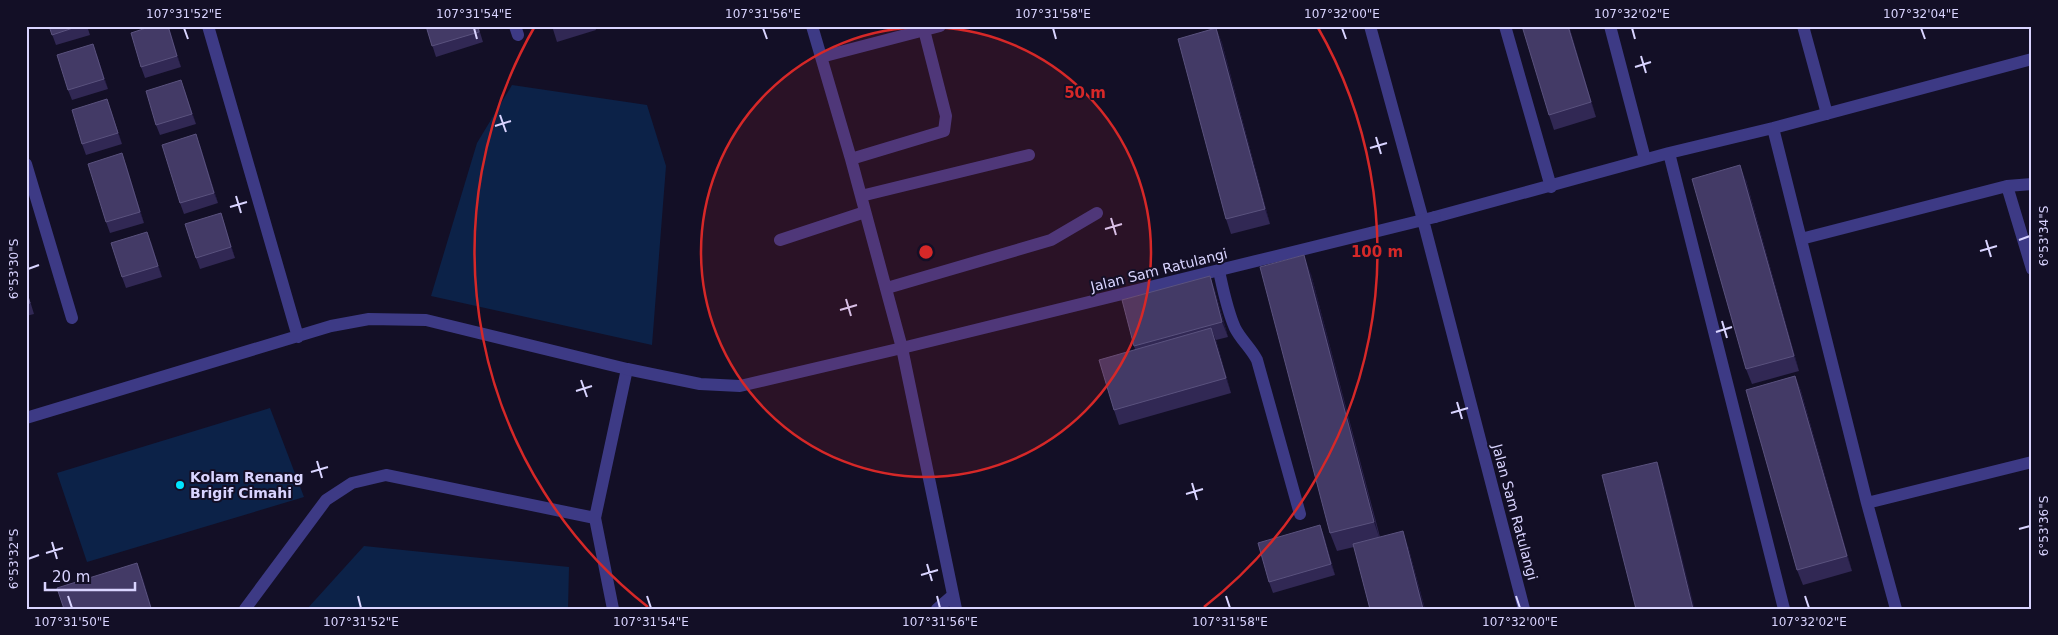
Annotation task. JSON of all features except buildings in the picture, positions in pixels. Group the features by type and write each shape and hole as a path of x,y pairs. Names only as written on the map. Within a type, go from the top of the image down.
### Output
{"street":[{"path":"208,26 298,337"},
{"path":"812,26 851,159 902,348 956,609"},
{"path":"821,58 924,28 940,26"},
{"path":"1370,26 1429,219 1551,187 1668,153 1828,114 2032,59"},
{"path":"1505,26 1551,187"},
{"path":"1610,26 1646,159"},
{"path":"1803,26 1828,114"},
{"path":"851,159 944,131 946,116 924,28"},
{"path":"1772,128 1867,503 1896,609"},
{"path":"1668,153 1784,609"},
{"path":"861,196 1029,154"},
{"path":"26,164 72,318"},
{"path":"1801,239 2007,186 2032,184"},
{"path":"2007,186 2032,269"},
{"path":"780,240 865,212"},
{"path":"887,288 1051,240 1097,213"},
{"name":"Jalan Sam Ratulangi","path":"26,418 331,326 368,319 426,320 627,369 700,384 740,386 1429,219 1524,609"},
{"path":"1219,270 1235,327 1243,343 1252,350 1257,360 1300,514"},
{"path":"613,609 595,518 627,369"},
{"path":"1867,503 2032,462"},
{"path":"245,609 326,500 352,483 386,475 595,518"},
{"path":"937,609 952,596"}],"water":[{"path":"512,85 647,105 666,166 652,345 431,296 477,143"},
{"name":"Kolam Renang Brigif Cimahi","path":"270,408 304,497 87,562 57,473"},
{"path":"364,546 569,567 568,609 307,609"}],"place":[{"name":"Kolam Renang Brigif Cimahi","path":"180,485"}]}
